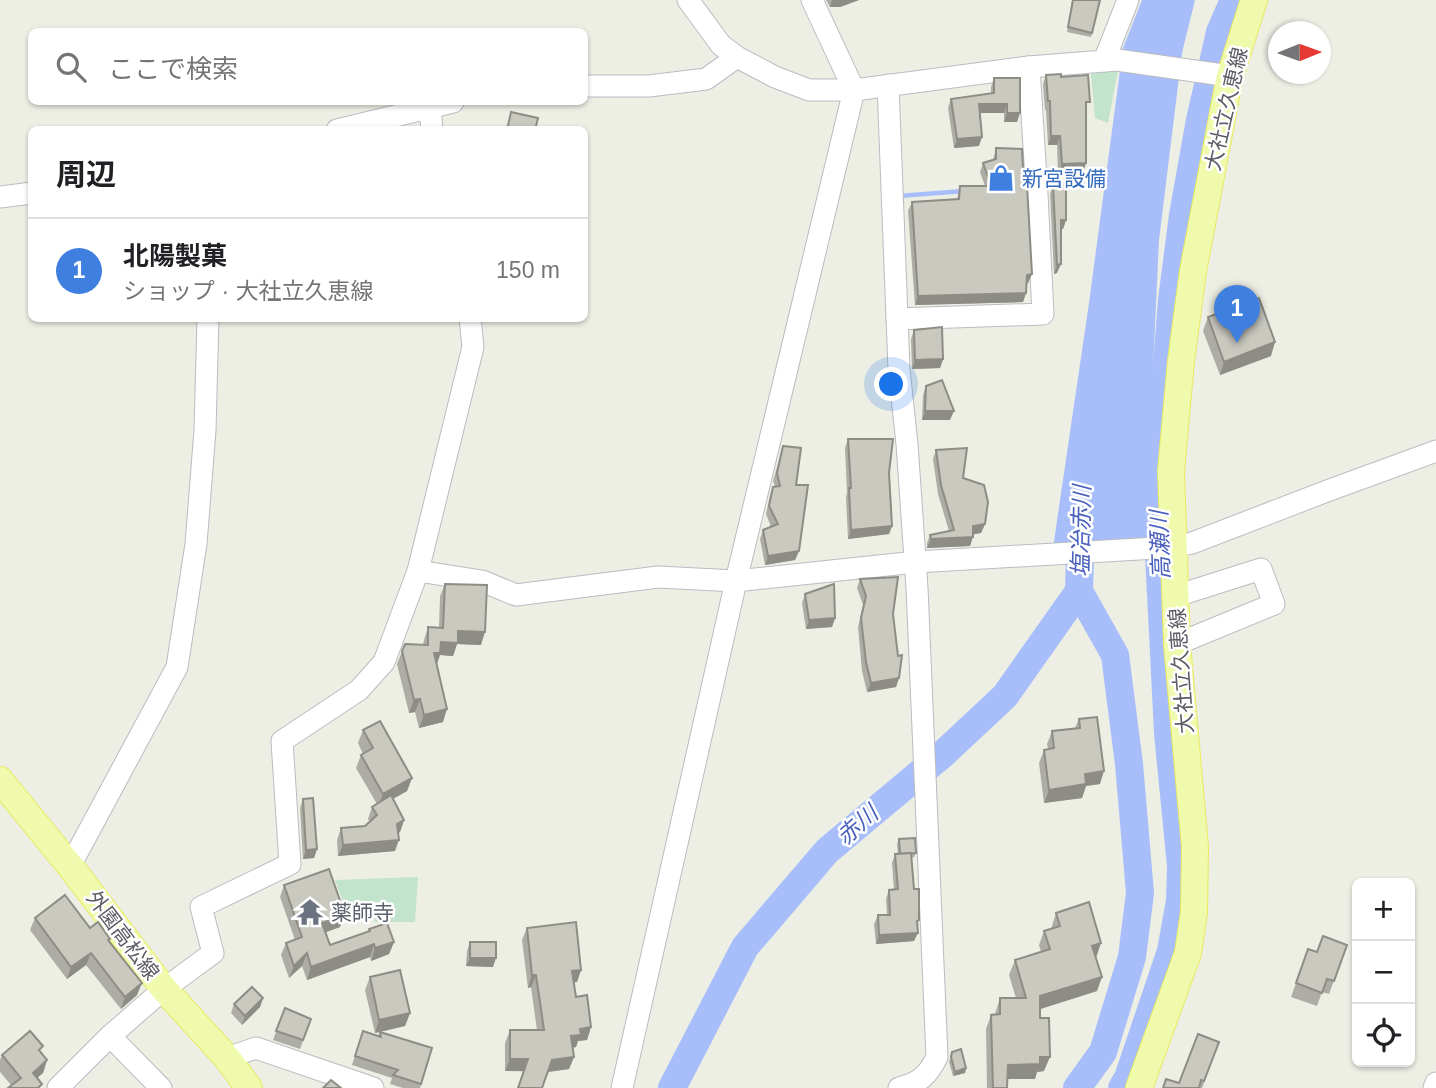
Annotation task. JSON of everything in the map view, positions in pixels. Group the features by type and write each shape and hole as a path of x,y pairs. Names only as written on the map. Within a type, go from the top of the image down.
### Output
{"main road":[{"name":"大社立久恵線","path":"1139,1088 1188,953 1194,912 1195,847 1177,644 1171,471 1193,271 1230,76 1254,0"},
{"name":"外園高松線","path":"0,780 164,989 249,1088"}],"street":[{"path":"688,0 721,45 775,78 808,90 854,90 1029,67 1111,60 1230,76"},
{"path":"622,1088 736,581 854,90 811,0"},
{"path":"1111,60 1128,0"},
{"path":"588,86 649,86 706,79 737,57"},
{"path":"897,319 1043,314 1029,67"},
{"path":"888,85 899,369 916,562 937,1056 931,1070 915,1084 899,1088"},
{"path":"353,126 439,105"},
{"path":"430,107 432,126"},
{"path":"0,197 28,194"},
{"path":"70,866 177,667 196,544 205,430 208,322"},
{"path":"58,1088 110,1036 164,989 214,953 201,907 290,864 282,741 359,690 384,662 418,571 473,347 470,322"},
{"path":"418,571 482,580 516,595 659,577 736,581 916,562 1173,547 1192,544 1436,451"},
{"path":"1176,596 1261,569 1274,604 1177,644"},
{"path":"110,1036 161,1088"},
{"path":"226,1058 256,1048 373,1088"}],"green space":[{"path":"1090,62 1119,66 1108,123 1095,118"},
{"path":"418,877 415,922 374,922 375,911 345,908 335,880"}],"water":[{"path":"1142,0 1195,0 1182,53 1159,240 1145,544 1053,548 1123,48"}],"building":[{"path":"1073,0 1100,0 1092,33 1068,27"},
{"path":"1061,74 1061,77 1088,75 1090,102 1086,102 1086,163 1062,164 1060,136 1051,136 1046,75"},
{"path":"994,78 1020,78 1020,113 1007,113 1007,104 979,104 982,137 957,139 951,99 994,93"},
{"path":"511,112 538,118 536,126 508,126"},
{"path":"996,148 1022,149 1024,185 1027,185 1032,274 1027,275 1026,293 918,296 912,202 959,199 960,186 991,186 983,163 996,159"},
{"path":"1053,185 1066,185 1066,220 1061,220 1061,264 1057,265"},
{"path":"1259,298 1275,342 1224,362 1208,317"},
{"path":"942,327 943,359 915,360 914,330"},
{"path":"942,380 954,411 925,411 926,386"},
{"path":"848,439 893,439 889,473 892,526 851,530"},
{"path":"783,446 801,448 796,485 808,485 799,551 768,556 763,530 778,524 769,506 773,487 780,486 777,473"},
{"path":"967,448 963,478 984,485 988,502 985,524 973,526 973,537 931,539 930,535 954,530 941,485 936,450"},
{"path":"898,577 893,614 898,656 902,655 899,678 871,683 861,618 866,596 860,579"},
{"path":"445,584 487,585 485,632 458,631 458,643 441,642 440,653 434,653 447,709 424,715 420,699 414,700 402,651 405,644 428,645 428,627 443,628"},
{"path":"834,584 835,618 809,620 805,594"},
{"path":"1097,717 1104,771 1085,774 1086,784 1049,790 1044,750 1054,748 1052,731 1080,728 1079,719"},
{"path":"380,721 412,778 383,794 361,755 373,748 363,730"},
{"path":"391,795 404,820 397,824 399,840 343,845 341,828 365,826 377,815 372,807"},
{"path":"313,798 317,849 306,850 303,799"},
{"path":"915,838 916,853 900,854 899,839"},
{"path":"911,853 914,889 919,889 918,933 879,935 878,915 890,915 889,890 898,889 895,854"},
{"path":"329,869 345,915 322,923 330,945 387,923 394,942 375,948 374,944 311,967 307,953 294,966 286,943 302,937 284,885"},
{"path":"65,895 90,928 98,922 110,939 108,940 142,983 125,997 91,953 71,967 35,918"},
{"path":"1089,902 1101,943 1092,946 1102,977 1040,996 1040,1018 1049,1018 1050,1057 1040,1057 1040,1064 1008,1065 1007,1088 993,1088 991,1015 1000,1014 1000,998 1026,998 1015,960 1050,949 1044,931 1060,926 1056,913"},
{"path":"576,922 581,970 572,971 576,997 587,995 591,1027 580,1029 581,1035 571,1036 574,1057 552,1060 542,1088 518,1088 528,1059 510,1059 510,1030 544,1030 536,975 532,975 527,928"},
{"path":"1323,936 1347,945 1334,981 1327,979 1322,993 1296,983 1308,949 1317,952"},
{"path":"470,942 496,942 496,958 470,958"},
{"path":"400,970 410,1013 379,1020 370,977"},
{"path":"252,987 263,998 245,1016 234,1004"},
{"path":"285,1008 311,1019 303,1040 276,1031"},
{"path":"30,1031 43,1046 39,1050 47,1060 33,1073 42,1084 38,1088 8,1088 21,1078 2,1055"},
{"path":"363,1031 381,1037 380,1032 432,1048 421,1084 393,1075 398,1070 355,1056"},
{"path":"1198,1034 1219,1042 1204,1081 1201,1080 1199,1088 1163,1088 1166,1079 1179,1083"},
{"path":"961,1049 966,1068 955,1072 952,1052"},
{"path":"331,1080 341,1088 323,1088"}],"waterway":[{"name":"高瀬川","path":"1122,1088 1128,1078 1171,951 1180,901 1181,866 1168,733 1157,515 1160,457 1172,300 1183,215 1200,120 1220,32 1234,0"},
{"path":"1042,186 1083,184"},
{"path":"899,196 964,191"},
{"name":"塩冶赤川","path":"1077,1088 1103,1052 1132,957 1140,893 1129,764 1115,655 1079,591 1081,524"},
{"name":"赤川","path":"672,1088 745,947 827,851 943,754 1005,696 1079,591"}],"place":[{"name":"新宮設備","path":"1001,178"},
{"name":"北陽製菓","path":"1237,343"},
{"name":"薬師寺","path":"310,912"}]}
